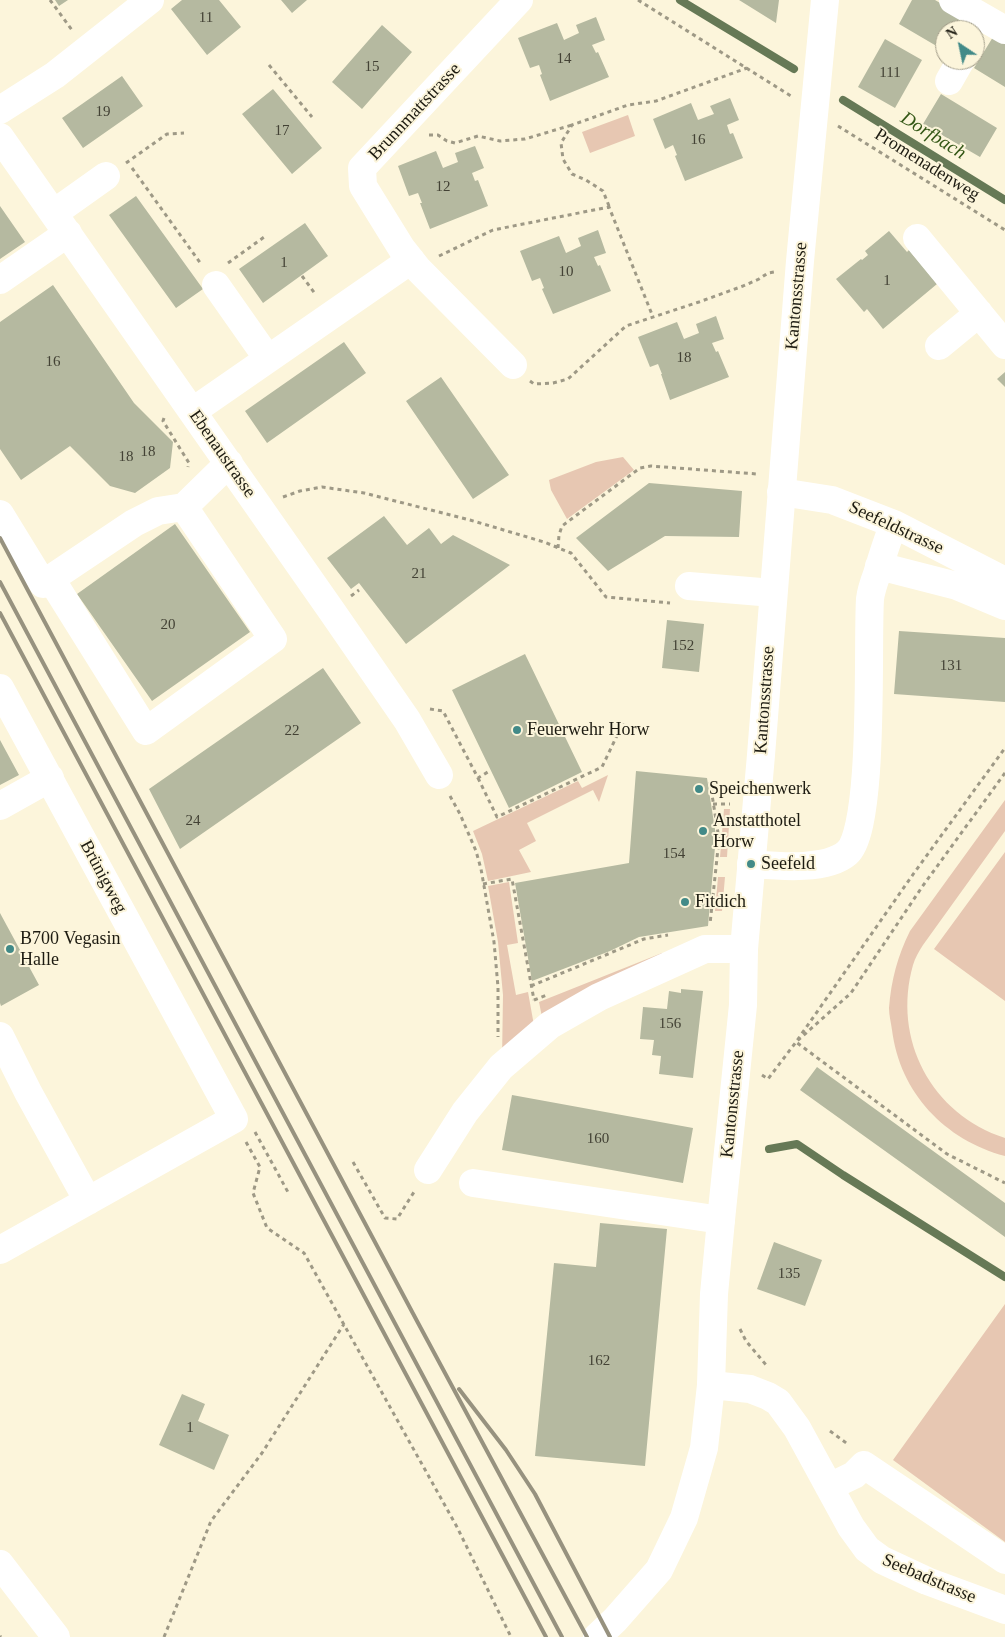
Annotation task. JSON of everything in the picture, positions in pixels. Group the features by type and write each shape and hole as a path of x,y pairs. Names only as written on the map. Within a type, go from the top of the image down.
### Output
{"street":[{"path":"0,110 55,75 150,0"},
{"name":"Brunnmattstrasse","path":"513,365 417,268 421,260 363,186 362,168 519,0"},
{"name":"Kantonsstrasse","path":"597,1637 615,1620 659,1570 684,1518 704,1448 711,1385 714,1294 743,1005 744,949 800,261 825,0"},
{"path":"953,0 988,28"},
{"name":"Ebenaustrasse","path":"0,137 230,463 407,720 438,775"},
{"path":"0,280 116,170"},
{"path":"917,238 1005,345"},
{"path":"193,411 268,359 421,260"},
{"path":"213,281 268,359"},
{"path":"939,346 978,313"},
{"path":"0,514 43,584 134,523 158,512 184,507 230,463"},
{"name":"Seefeldstrasse","path":"781,492 832,500 894,524 1005,581"},
{"path":"51,579 146,731 273,639 184,507"},
{"path":"751,864 771,866 816,865 838,859 848,853 854,845 859,832 864,800 868,738 870,597 887,539 894,524"},
{"path":"879,566 957,586 1005,606"},
{"path":"680,595 773,593"},
{"path":"185,680 194,678 218,665 252,654"},
{"name":"Brünigweg","path":"0,688 234,1119"},
{"path":"0,806 50,778"},
{"path":"428,1170 465,1112 501,1067 550,1025 599,997 705,949 744,949"},
{"path":"0,1036 28,1092 88,1201"},
{"path":"0,1250 234,1119"},
{"path":"473,1183 721,1220"},
{"name":"Seebadstrasse","path":"711,1385 750,1389 778,1402 797,1428 851,1527 867,1549 882,1560 926,1581 1005,1610"},
{"path":"829,1488 854,1475 864,1465 1005,1560"},
{"path":"0,1564 56,1637"}],"path":[{"path":"50,0 73,32"},
{"path":"638,0 796,99"},
{"path":"268,65 312,117"},
{"path":"438,135 446,141 455,143 478,136 500,141 525,139 628,105 656,101 747,68"},
{"name":"Promenadenweg","path":"835,124 1005,230"},
{"path":"572,125 561,144 563,159 572,174 603,191 653,317"},
{"path":"116,170 167,134 184,134"},
{"path":"116,170 130,165 213,281 267,235"},
{"path":"421,260 493,230 609,207"},
{"path":"513,365 525,378 534,384 553,383 568,379 626,326 759,280 768,273 776,271"},
{"path":"302,276 318,298"},
{"path":"164,419 189,463 188,469"},
{"path":"558,548 562,526 640,468 651,466 758,474"},
{"path":"262,510 282,498 300,491 322,487 364,493 470,520 571,553 606,597 680,595"},
{"path":"407,720 429,709 443,711 497,817 602,767 623,723"},
{"path":"755,1071 768,1079 1005,748"},
{"path":"478,778 491,770"},
{"path":"796,1042 851,993 922,887 1005,773"},
{"path":"438,775 460,814 476,851 494,942 498,978 498,1032 501,1067"},
{"path":"710,782 719,839 710,930"},
{"path":"714,804 739,804"},
{"path":"483,884 512,879 540,1034"},
{"path":"531,986 644,939 672,935"},
{"path":"796,1042 947,1154 1005,1183"},
{"path":"289,1194 244,1114 234,1119 260,1167 254,1193 267,1228 304,1253 457,1527 511,1637"},
{"path":"353,1162 385,1218 397,1219 428,1170"},
{"path":"736,1322 746,1341 761,1361 772,1371"},
{"path":"164,1637 211,1521 262,1454 344,1324"},
{"path":"825,1428 854,1449"}],"shaded area":[{"path":"628,115 635,136 590,153 582,132"},
{"path":"623,457 634,470 567,519 551,490 549,480 596,462"},
{"path":"608,775 599,802 593,790 527,823 536,841 519,850 531,872 488,881 482,854 473,831 578,781 582,788"},
{"path":"1005,800 1005,831 916,957 908,993 908,1020 913,1046 923,1070 938,1092 956,1111 979,1127 1005,1138 1005,1156 983,1149 963,1138 945,1126 929,1111 915,1093 905,1074 897,1053 889,1008 896,968 910,931"},
{"path":"724,809 730,809 727,857 720,857"},
{"path":"1005,852 1005,1001 934,949"},
{"path":"718,877 725,877 722,911 715,911"},
{"path":"509,882 518,943 507,945 516,995 528,992 535,1031 502,1060 503,995 498,942 488,886"},
{"path":"662,953 665,962 542,1017 539,1002"},
{"path":"1005,1304 1005,1542 893,1460"}],"building":[{"path":"55,0 68,0 59,6"},
{"path":"182,0 219,0 241,27 207,55 171,9"},
{"path":"281,0 307,0 292,13"},
{"path":"739,0 779,0 776,23"},
{"path":"912,0 935,0 966,18 965,20 935,20 935,45 899,24"},
{"path":"596,17 605,40 592,45 596,53 598,52 609,77 550,101 540,75 542,74 539,65 530,68 518,38 557,23 564,40 579,33 576,25"},
{"path":"382,25 412,52 362,109 332,82"},
{"path":"993,37 1005,44 1005,87 977,70 985,70 985,50"},
{"path":"885,39 922,60 895,108 858,87"},
{"path":"122,76 143,106 83,148 62,118"},
{"path":"273,89 322,148 292,174 242,114"},
{"path":"941,94 997,128 980,157 923,124"},
{"path":"730,98 739,120 727,125 730,134 733,133 743,158 685,181 675,156 677,155 673,145 665,149 653,119 691,103 698,120 714,114 710,106"},
{"path":"475,146 484,168 472,173 475,181 478,180 488,206 430,229 418,193 409,196 398,166 436,151 443,168 458,162 455,153"},
{"path":"136,196 203,289 176,308 109,215"},
{"path":"0,206 25,242 0,259"},
{"path":"305,223 328,256 263,303 239,269"},
{"path":"598,230 606,253 594,257 598,266 600,265 611,291 553,314 542,289 544,288 540,278 532,281 520,251 559,236 566,253 581,246 578,238"},
{"path":"889,231 907,252 909,250 937,284 883,329 867,309 864,312 836,279 868,255 865,251"},
{"path":"53,285 134,403 173,442 170,468 135,493 110,486 70,446 21,480 0,449 0,322"},
{"path":"716,316 724,339 712,343 716,352 718,351 729,377 670,400 658,364 650,367 638,337 677,322 684,339 699,333 696,324"},
{"path":"344,342 366,373 267,443 245,411"},
{"path":"1005,372 1005,387 997,379"},
{"path":"441,377 509,475 473,499 406,401"},
{"path":"649,483 742,491 739,537 665,536 608,571 576,538"},
{"path":"384,516 407,545 429,528 441,544 453,535 510,565 406,644 359,583 351,589 327,558"},
{"path":"175,524 250,632 152,701 77,594"},
{"path":"667,620 704,624 699,672 662,668"},
{"path":"899,631 1005,638 1005,702 894,694"},
{"name":"Feuerwehr Horw","path":"525,654 582,772 509,808 452,690"},
{"path":"323,668 361,723 180,849 149,789"},
{"path":"0,740 19,775 0,785"},
{"path":"636,771 707,778 716,836 708,926 639,937 610,951 532,981 515,883 629,863"},
{"name":"B700 Vegasin Halle","path":"0,913 39,985 1,1006 0,1003"},
{"path":"681,989 703,991 693,1078 659,1074 661,1056 652,1055 654,1040 640,1039 643,1007 667,1009 669,991 681,993"},
{"path":"817,1067 1005,1203 1005,1237 800,1090"},
{"path":"512,1095 693,1128 683,1183 502,1150"},
{"path":"600,1223 667,1229 645,1466 535,1456 554,1263 596,1267"},
{"path":"774,1242 822,1260 805,1306 757,1289"},
{"path":"182,1394 205,1404 198,1421 229,1435 214,1470 159,1445"}],"waterway":[{"name":"Dorfbach","path":"680,0 794,69"},
{"name":"Dorfbach","path":"843,100 1005,200"},
{"path":"769,1149 797,1144 1005,1277"}],"railway":[{"path":"0,538 587,1637"},
{"path":"0,582 562,1637"},
{"path":"0,613 546,1637"},
{"path":"459,1389 506,1450 535,1494 610,1637"}],"place":[{"name":"Feuerwehr Horw","path":"517,730"},
{"name":"Speichenwerk","path":"699,789"},
{"name":"Anstatthotel Horw","path":"703,831"},
{"name":"Seefeld","path":"751,864"},
{"name":"Fitdich","path":"685,902"},
{"name":"B700 Vegasin Halle","path":"10,949"}]}
